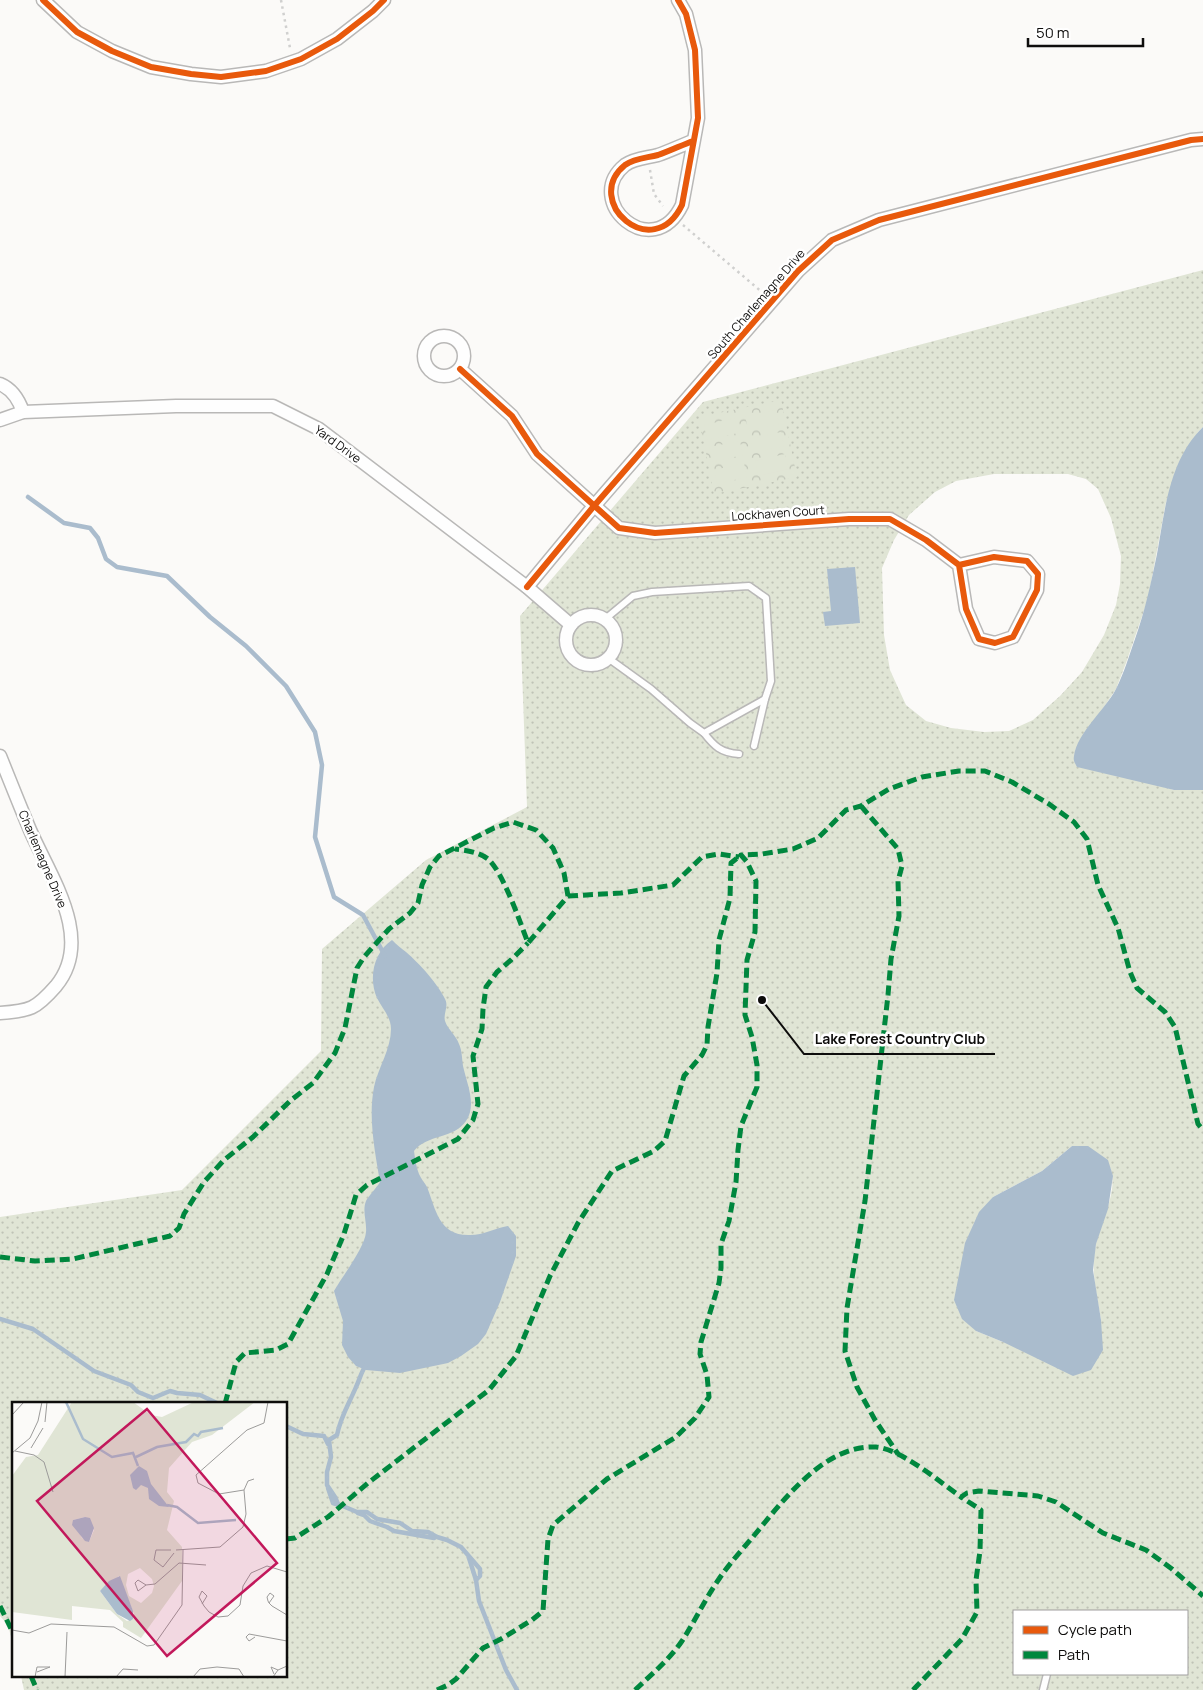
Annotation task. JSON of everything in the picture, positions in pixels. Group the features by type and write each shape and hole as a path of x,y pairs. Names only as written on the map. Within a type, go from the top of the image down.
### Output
{"street":[{"path":"43,0 77,32 151,67 221,77 266,71 301,59 337,38 373,11 384,0"},
{"path":"678,0 686,14 695,50 698,118 682,204 678,213 670,222 661,227 650,229 637,228 626,222 618,214 613,204 612,192 615,179 621,169 633,161 659,155 693,140"},
{"name":"South Charlemagne Drive","path":"527,587 594,506 798,270 832,240 879,220 1191,140 1203,139"},
{"name":"Lockhaven Court","path":"460,369 512,416 537,454 619,528 655,533 849,519 890,519 926,540 959,564"},
{"path":"0,384 7,387 20,402 23,412"},
{"name":"Yard Drive","path":"0,420 23,412 176,406 273,406 319,429 527,587 571,625"},
{"path":"994,557 1027,561 1038,574 1037,590 1013,637 995,643 979,639 966,609 959,564 994,557"},
{"path":"593,615 604,620 612,628 615,636 615,644 608,658 601,663 593,665 577,660 567,648 567,632 571,625 577,619 584,616 593,615"},
{"name":"Charlemagne Drive","path":"0,756 31,831 62,898 72,937 69,965 58,984 41,1003 22,1012 0,1013"}],"lane":[{"path":"604,620 633,596 652,592 749,586 766,598 771,681 754,746"},
{"path":"608,658 651,689 704,733 713,744 727,753 739,754"},
{"path":"704,733 765,699"},
{"path":"1042,1690 1047,1675"}],"path":[{"path":"281,0 287,38 294,61"},
{"path":"649,165 654,194 668,211"},
{"path":"681,223 766,295"}],"green space":[{"path":"1203,270 1203,427 1198,432 1166,502 1148,599 1116,689 1076,749 1074,761 1174,790 1203,790 1203,1690 24,1690 21,1678 288,1678 288,1402 12,1402 12,1641 8,1625 0,1616 0,1217 182,1190 321,1051 322,949 426,860 527,807 520,616 703,402","holes":["994,474 1068,474 1086,479 1098,489 1111,518 1121,556 1120,584 1116,605 1104,635 1082,672 1060,696 1033,720 1009,731 984,732 951,728 926,721 906,705 890,670 884,635 882,568 894,540 909,515 935,492 956,481","1072,1146 1084,1147 1100,1155 1108,1164 1112,1174 1110,1198 1094,1253 1095,1282 1101,1320 1003,1342 976,1331 993,1197 1042,1171"]},
{"path":"781,400 797,477 714,494 699,417"},
{"path":"776,410 779,424 749,431 745,417"},
{"path":"735,418 738,433 707,440 704,425"},
{"path":"781,432 784,446 754,453 750,439"},
{"path":"740,441 743,455 712,462 709,447"},
{"path":"785,454 789,469 758,476 755,461"},
{"path":"744,463 747,477 717,484 714,470"}],"water":[{"path":"1203,427 1203,790 1174,790 1077,767 1074,758 1080,739 1111,697 1124,671 1148,597 1170,486 1183,455"},
{"path":"855,567 860,623 825,626 823,612 831,611 827,569"},
{"path":"392,940 422,968 438,987 445,999 445,1021 460,1046 471,1101 469,1115 461,1127 426,1142 414,1151 419,1174 427,1187 436,1213 451,1231 475,1235 508,1226 516,1236 516,1256 500,1302 486,1334 478,1344 448,1363 400,1373 366,1370 356,1366 348,1357 342,1345 343,1321 334,1291 362,1246 366,1232 365,1205 380,1182 373,1135 372,1099 376,1080 389,1044 391,1025 374,990 373,974 377,958"},
{"path":"1072,1146 1088,1146 1108,1160 1113,1176 1108,1209 1096,1244 1093,1270 1101,1320 1103,1350 1091,1370 1073,1376 976,1331 962,1319 954,1300 965,1243 979,1212 993,1197 1042,1171"}],"waterway":[{"path":"28,497 64,523 90,528 98,538 106,559 117,567 167,576 210,617 246,646 286,686 315,732 322,765 315,837 334,897 363,915 385,956"},
{"path":"0,1319 33,1329 94,1371 131,1385 138,1392 153,1398 170,1391 200,1395 215,1402"},
{"path":"366,1365 343,1416 337,1435 329,1440 331,1457 327,1472 327,1485 338,1504 357,1512 367,1512 377,1519 400,1523 412,1531 428,1532 461,1547 480,1569 480,1576 476,1580"},
{"path":"288,1427 303,1434 324,1436 328,1444"},
{"path":"328,1488 333,1503 339,1505"},
{"path":"358,1513 364,1515 370,1521 394,1531 434,1538"},
{"path":"469,1558 476,1580 479,1601 506,1670 517,1690"}],"marked path":[{"path":"437,1690 456,1679 483,1648 532,1620 543,1611 548,1539 553,1525 607,1479 676,1437 695,1418 709,1397 707,1375 700,1354 701,1342 719,1283 721,1244 729,1221 736,1182 741,1126 757,1087 757,1065 752,1037 745,1015 747,960 755,932 756,881 747,862 741,855 793,849 818,838 846,810 861,806 889,789 922,777 959,771 985,771 1012,782 1049,804 1074,822 1087,839 1098,885 1118,928 1130,972 1137,988 1165,1012 1175,1027 1198,1124 1203,1130"},
{"path":"861,806 898,849 902,866 898,881 899,916 891,959 865,1201 847,1308 845,1351 857,1387 875,1420 898,1454"},
{"path":"0,1257 35,1261 73,1259 170,1236 179,1228 184,1214 204,1182 224,1160 253,1137 290,1101 313,1083 335,1053 345,1028 357,968 364,957 389,929 410,913 418,903 422,885 430,867 439,856 494,828 513,822 536,830 553,848 564,873 568,896 528,943 511,898 494,865 480,855 455,849"},
{"path":"568,896 621,893 673,885 702,857 719,854 739,857"},
{"path":"288,1539 295,1538 328,1517 368,1483 489,1390 516,1356 550,1276 578,1223 612,1171 654,1151 665,1141 684,1076 702,1055 707,1045 717,973 719,940 730,898 731,863 741,855"},
{"path":"226,1402 236,1362 245,1353 276,1350 288,1344 327,1274 344,1234 356,1195 367,1185 458,1139 473,1120 478,1104 473,1056 482,1029 486,987 497,972 528,943"},
{"path":"635,1690 677,1648 723,1573 777,1508 806,1478 822,1465 839,1455 857,1449 876,1447 897,1454 920,1467 961,1497 967,1493 979,1491 1038,1496 1056,1502 1103,1533 1146,1550 1172,1569 1203,1596"},
{"path":"913,1690 962,1639 977,1612 976,1580 980,1551 981,1510 961,1497"},
{"path":"0,1606 12,1631"},
{"path":"32,1678 37,1690"}],"cycle path":[{"path":"43,0 77,32 112,51 151,67 221,77 266,71 301,59 337,39 384,0"},
{"path":"678,0 686,14 695,50 698,118 682,205 669,222 655,229 640,228 626,221 616,209 611,195 614,180 625,165 693,141"},
{"path":"527,587 594,506 798,271 832,240 879,220 1191,140 1203,139"},
{"path":"460,369 512,416 537,454 619,528 655,533 849,519 890,519 926,540 959,565 966,609 979,639 995,643 1013,637 1037,590 1038,574 1027,561 994,557 959,565"}],"place":[{"name":"Lake Forest Country Club","path":"762,1000"}]}
